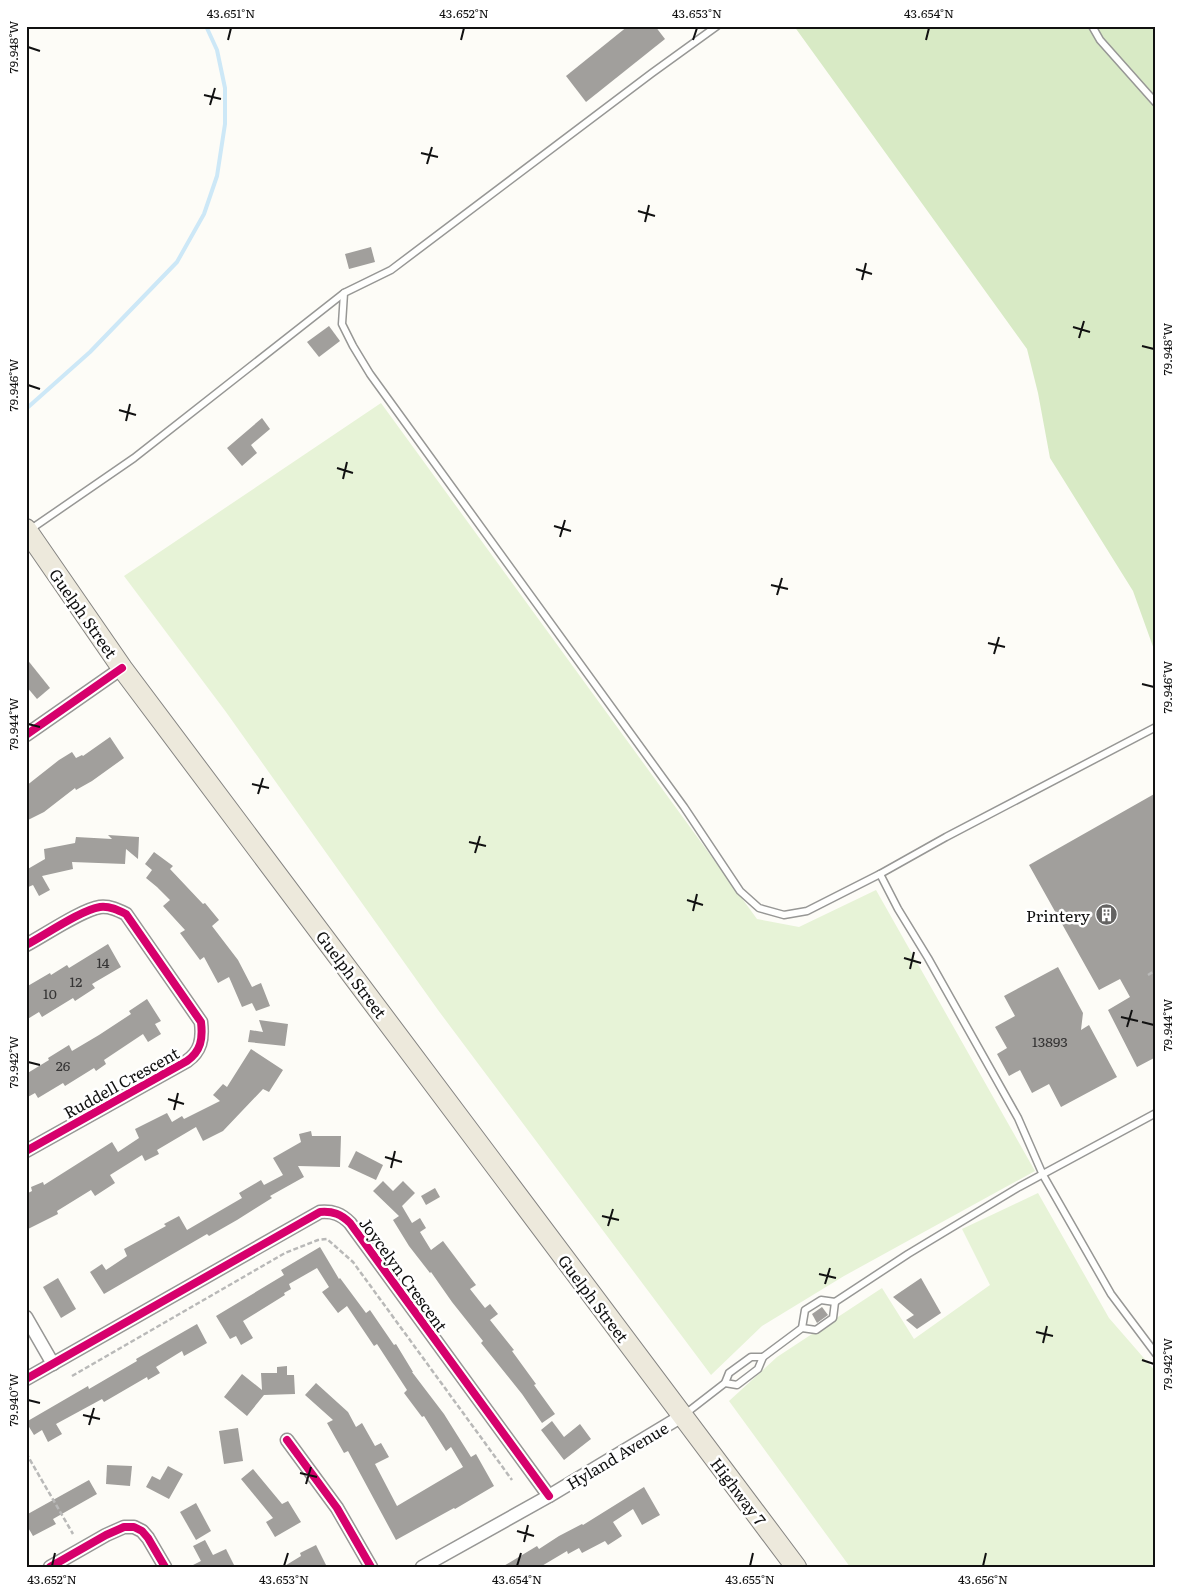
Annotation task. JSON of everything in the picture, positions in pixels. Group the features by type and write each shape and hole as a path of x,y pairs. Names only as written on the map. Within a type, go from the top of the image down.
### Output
{"main road":[{"name":"Guelph Street","path":"27,530 122,668 682,1416"},
{"name":"Highway 7","path":"682,1416 796,1567"}],"street":[{"path":"26,735 122,668"},
{"name":"Ruddell Crescent","path":"26,945 89,910 101,907 113,908 126,914 201,1022 203,1035 195,1055 187,1061 26,1151"},
{"name":"Joycelyn Crescent","path":"26,1379 320,1212 329,1211 344,1217 350,1223 549,1496"},
{"path":"26,1317 53,1364"},
{"name":"Hyland Avenue","path":"422,1567 549,1496 682,1416"},
{"path":"287,1440 337,1508 371,1567"},
{"path":"50,1567 106,1535 124,1527 134,1527 142,1531 164,1567"}],"lane":[{"path":"27,530 134,458 344,293 391,270 717,26"},
{"path":"1092,26 1100,40 1156,103"},
{"path":"344,293 342,324 352,346 370,374 684,807 740,891 758,908 784,915 807,910 880,874 946,837 1156,728"},
{"path":"880,874 898,909 928,958 1018,1118 1044,1176 1111,1294 1156,1354"},
{"path":"802,1328 805,1310 821,1300 835,1302 908,1254 1019,1187 1044,1176 1156,1114"},
{"path":"682,1416 725,1383 729,1374 751,1357 763,1356 802,1328 816,1330 833,1318 835,1302"},
{"path":"725,1383 737,1385 758,1369 763,1356"}],"path":[{"path":"1148,975 1156,970"},
{"path":"72,1376 286,1253 318,1240 327,1239 353,1262 512,1480"},
{"path":"26,1453 73,1534"}],"green space":[{"path":"794,26 1156,26 1156,655 1133,591 1050,458 1038,393 1027,349"},
{"path":"381,403 757,919 799,927 876,890 1035,1171 844,1276 762,1326 711,1375 438,1010 226,712 124,576"},
{"path":"1038,1193 1109,1318 1156,1372 1156,1567 850,1567 729,1401 777,1357 882,1288 914,1339 990,1285 962,1229"}],"building":[{"path":"628,26 655,26 665,39 586,102 566,76"},
{"path":"371,247 375,262 349,269 345,254"},
{"path":"329,326 340,341 319,357 307,342"},
{"path":"262,418 270,429 251,445 257,453 242,466 227,448"},
{"path":"26,658 50,688 37,699 26,686"},
{"path":"110,737 124,758 92,781 76,790 75,788 44,812 26,821 26,786 72,752 76,758 83,756"},
{"name":"Printery","path":"1156,793 1156,1057 1137,1067 1108,1010 1130,997 1120,979 1099,990 1029,865"},
{"path":"108,835 139,837 138,859 126,849 125,864 72,862 73,869 42,876 50,890 39,896 33,885 26,888 26,870 45,859 44,849 75,843 76,837 112,839"},
{"path":"154,852 173,866 170,869 203,904 205,903 219,920 212,926 238,960 252,987 261,983 270,1006 256,1011 252,1003 242,1007 229,977 218,983 204,957 200,960 180,933 185,930 163,906 170,900 146,878 152,870 145,864"},
{"path":"108,944 121,967 92,984 95,988 75,1001 73,998 42,1017 39,1012 26,1020 26,987 67,965 69,968"},
{"path":"1058,967 1083,1013 1081,1030 1089,1025 1117,1077 1061,1107 1049,1084 1032,1093 1020,1070 1009,1076 997,1054 1007,1048 995,1027 1015,1016 1004,996"},
{"path":"147,999 161,1021 155,1024 161,1034 148,1042 143,1034 104,1060 106,1064 96,1071 94,1068 65,1086 63,1083 38,1098 35,1093 26,1098 26,1074 69,1045 72,1051 99,1035 131,1014 129,1011"},
{"path":"259,1020 288,1024 285,1046 248,1042 250,1030 263,1032"},
{"path":"251,1049 283,1070 269,1092 263,1089 223,1131 203,1141 196,1127 157,1150 159,1154 145,1161 142,1155 110,1175 115,1183 95,1196 91,1190 57,1211 58,1214 26,1230 26,1194 32,1191 31,1187 43,1182 44,1185 112,1142 118,1152 139,1138 135,1129 167,1113 172,1122 182,1116 184,1119 220,1101 213,1095 223,1084 227,1087"},
{"path":"311,1131 312,1136 341,1136 340,1167 298,1166 304,1177 270,1196 272,1198 237,1220 209,1236 207,1234 104,1294 90,1272 102,1264 106,1270 127,1256 124,1249 166,1226 164,1224 179,1216 187,1230 242,1198 239,1193 261,1180 264,1185 283,1175 273,1158 301,1142 299,1134"},
{"path":"356,1151 383,1165 376,1180 348,1167"},
{"path":"383,1181 393,1191 403,1181 415,1193 402,1206 412,1223 420,1218 426,1228 420,1232 431,1250 443,1241 476,1285 470,1289 485,1308 490,1304 498,1314 490,1320 514,1350 512,1351 555,1414 542,1423 522,1394 481,1343 483,1341 409,1246 393,1220 399,1216 373,1191"},
{"path":"435,1188 440,1197 426,1205 421,1196"},
{"path":"320,1247 339,1279 366,1313 370,1310 394,1345 396,1344 412,1372 444,1414 471,1457 476,1454 494,1486 396,1540 348,1451 344,1453 327,1423 333,1420 305,1395 316,1383 348,1412 356,1427 362,1423 375,1446 381,1443 389,1457 375,1464 397,1506 463,1467 451,1447 446,1451 424,1416 422,1417 404,1393 407,1390 377,1344 374,1346 347,1306 338,1313 322,1292 329,1287 317,1268 289,1284 291,1289 284,1293 285,1295 243,1321 253,1338 241,1345 236,1336 230,1339 216,1316 284,1275 281,1270"},
{"path":"58,1278 76,1309 61,1318 43,1287"},
{"path":"921,1278 941,1313 917,1329 906,1320 914,1315 893,1297"},
{"path":"822,1307 828,1315 817,1323 812,1314"},
{"path":"197,1324 207,1343 184,1356 182,1351 156,1367 160,1373 148,1380 147,1377 104,1402 102,1399 56,1424 62,1434 48,1442 42,1430 34,1435 26,1422 88,1386 89,1389"},
{"path":"287,1366 287,1375 294,1375 295,1394 264,1395 247,1416 224,1397 242,1374 262,1390 261,1373 277,1373 277,1367"},
{"path":"552,1421 564,1437 580,1424 591,1439 564,1460 541,1430"},
{"path":"238,1428 243,1461 224,1464 219,1431"},
{"path":"107,1465 132,1466 130,1486 106,1484"},
{"path":"168,1466 183,1474 169,1499 146,1487 152,1476 160,1480"},
{"path":"253,1469 282,1504 288,1501 301,1522 275,1537 266,1522 273,1518 241,1479"},
{"path":"89,1480 97,1494 53,1519 56,1524 33,1536 26,1524 26,1515"},
{"path":"644,1487 660,1515 642,1525 633,1509 613,1522 622,1536 608,1545 605,1541 582,1553 579,1548 568,1554 567,1551 540,1567 502,1567 537,1546 539,1549 559,1536 583,1525"},
{"path":"196,1503 211,1531 196,1540 180,1512"},
{"path":"205,1540 213,1555 226,1549 235,1567 189,1567 201,1561 193,1546"},
{"path":"316,1545 327,1567 283,1567 301,1556 300,1553"}],"waterway":[{"path":"26,409 90,352 177,262 204,214 217,176 225,124 225,88 217,50 206,26"}],"cycle path":[{"path":"26,735 122,668"},
{"path":"26,945 92,909 107,907 126,914 201,1022 202,1034 198,1049 187,1061 26,1151"},
{"path":"26,1379 320,1212 329,1212 340,1215 350,1223 549,1496"},
{"path":"287,1440 337,1508 371,1567"},
{"path":"50,1567 106,1535 124,1527 134,1527 142,1531 165,1567"}],"place":[{"name":"Printery","path":"1106,915"}]}
